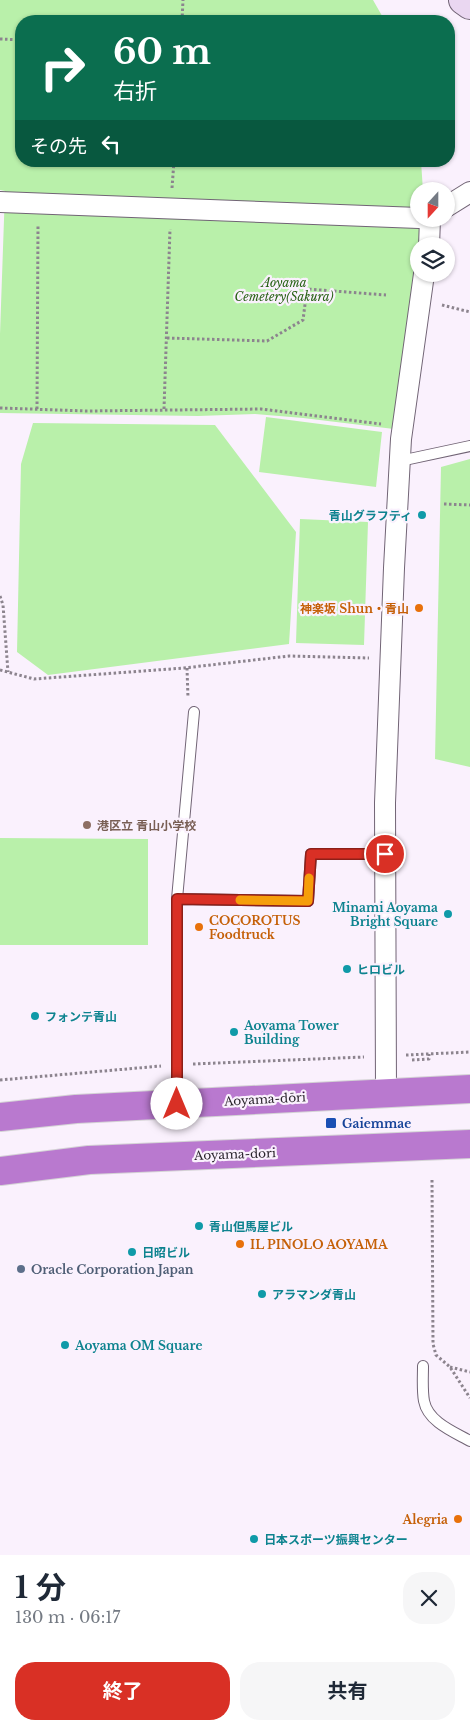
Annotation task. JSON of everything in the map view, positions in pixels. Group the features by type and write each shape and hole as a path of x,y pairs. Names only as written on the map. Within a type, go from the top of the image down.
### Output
{"highway":[{"name":"Aoyama-dōri","path":"0,1117 76,1109 470,1089"},
{"name":"Aoyama-dori","path":"0,1171 89,1160 470,1144"}],"main road":[{"path":"463,0 470,5"}],"street":[{"path":"455,201 470,192"},
{"path":"0,202 410,218"},
{"path":"386,1092 385,803 390,658 403,426 423,282"}],"lane":[{"path":"400,461 470,446"},
{"path":"177,1104 177,899 194,712"},
{"path":"177,899 308,901 311,854 385,854"},
{"path":"423,1366 424,1403 429,1412 438,1423 470,1441"}],"path":[{"path":"182,15 183,0"},
{"path":"0,39 15,40"},
{"path":"37,409 39,204"},
{"path":"164,409 171,209"},
{"path":"167,338 267,341 303,320 307,289 386,295"},
{"path":"420,299 470,312"},
{"path":"0,408 87,411 261,409 403,426"},
{"path":"444,504 470,505"},
{"path":"0,596 3,605 8,672"},
{"path":"0,670 34,679 187,668 288,656 390,658"},
{"path":"187,668 188,707 194,712"},
{"path":"186,1064 470,1052 469,1058"},
{"path":"412,1060 429,1059 429,1054"},
{"path":"0,1080 165,1066"},
{"path":"432,1180 433,1344 436,1354 450,1367 470,1398"},
{"path":"450,1367 470,1372"}],"green space":[{"name":"Aoyama Cemetery(Sakura)","path":"0,0 373,0 382,15 15,15 15,167 421,167 422,182 410,182 410,228 421,228 420,237 410,237 410,282 414,282 394,429 255,414 198,416 0,413 0,334 5,191 0,190"},
{"path":"266,417 382,432 376,487 259,472"},
{"path":"33,423 215,425 296,532 289,644 48,675 17,652 21,464"},
{"path":"470,459 470,767 435,759 441,467"},
{"path":"300,519 368,522 364,645 296,643"},
{"path":"0,838 148,839 148,945 0,945"}],"slow traffic":[{"path":"240,900 308,901 309,878"}],"place":[{"name":"青山グラフティ","path":"422,515"},
{"name":"神楽坂 Shun・青山","path":"419,608"},
{"name":"港区立 青山小学校","path":"87,825"},
{"name":"Minami Aoyama Bright Square","path":"448,914"},
{"name":"COCOROTUS Foodtruck","path":"199,927"},
{"name":"ヒロビル","path":"347,969"},
{"name":"フォンテ青山","path":"35,1016"},
{"name":"Aoyama Tower Building","path":"234,1032"},
{"name":"Gaiemmae","path":"331,1123"},
{"name":"青山但馬屋ビル","path":"199,1226"},
{"name":"IL PINOLO AOYAMA","path":"240,1244"},
{"name":"日昭ビル","path":"132,1252"},
{"name":"Oracle Corporation Japan","path":"21,1269"},
{"name":"アラマンダ青山","path":"262,1294"},
{"name":"Aoyama OM Square","path":"65,1345"},
{"name":"Alegria","path":"458,1519"},
{"name":"日本スポーツ振興センター","path":"254,1539"}],"route":[{"path":"177,1104 177,899 308,901 311,854 385,854"}]}
